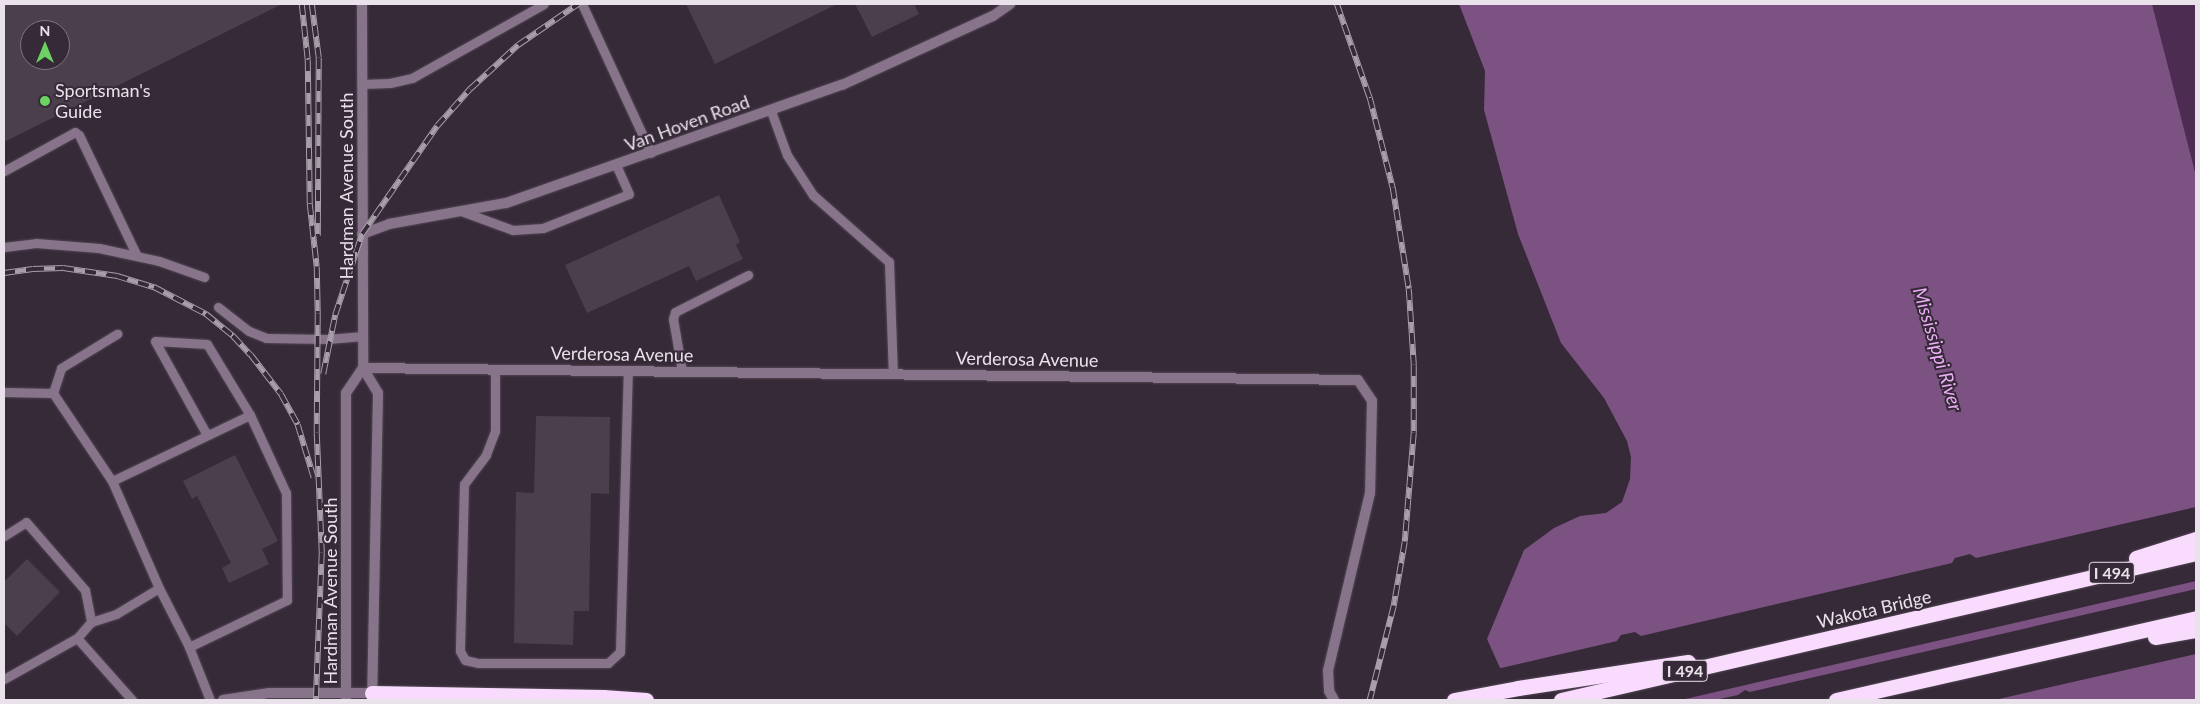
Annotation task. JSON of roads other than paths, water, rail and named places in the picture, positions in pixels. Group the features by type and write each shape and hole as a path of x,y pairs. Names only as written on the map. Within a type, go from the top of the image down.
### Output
{"highway":[{"path":"2028,592 2196,539"},
{"name":"Wakota Bridge","path":"1561,700 2196,553"},
{"path":"1836,700 2196,618"},
{"path":"2047,653 2196,630"},
{"path":"1454,700 1518,688 1810,643"},
{"path":"372,697 603,697 646,700"}],"street":[{"name":"Hardman Avenue South","path":"346,696 346,393 363,368 362,4"},
{"name":"Van Hoven Road","path":"362,234 389,224 506,203 842,86 993,16 1010,4"},
{"name":"Verderosa Avenue","path":"363,368 1358,380 1372,401 1370,494 1328,670 1328,686 1334,700"},
{"path":"223,700 268,693 372,697 378,393 363,368"}],"lane":[{"path":"362,84 390,83 412,78 544,4"},
{"path":"582,4 651,153"},
{"path":"771,110 787,155 813,194 889,262 893,374"},
{"path":"4,171 75,132 79,134 137,256"},
{"path":"460,211 513,230 543,228 629,194 616,165"},
{"path":"4,247 36,243 99,248 137,256 204,277"},
{"path":"682,372 673,319 674,312 748,275"},
{"path":"218,307 249,330 266,338 328,339 363,336"},
{"path":"53,393 61,368 117,334"},
{"path":"190,647 287,600 286,494 250,415 207,344 155,341 207,435"},
{"path":"495,369 495,431 486,455 464,484 460,651 465,660 478,663 608,663 620,652 628,371"},
{"path":"4,392 53,393"},
{"path":"53,393 112,480 159,588 190,647 210,700"},
{"path":"112,480 250,415"},
{"path":"4,536 26,522 85,590 91,622"},
{"path":"4,679 77,638 91,622 116,614 159,588"},
{"path":"77,638 132,700"}],"water":[{"name":"Mississippi River","path":"1459,4 2152,4 2196,176 2196,700 1518,700 1509,688 1487,639 1524,550 1554,528 1580,516 1606,513 1622,502 1630,479 1631,457 1627,441 1604,398 1561,343 1518,234 1484,110 1485,71"}],"railway":[{"path":"302,4 308,60 310,204 317,267 318,314 317,433 322,553 316,700"},
{"path":"312,4 319,58 318,236"},
{"path":"323,374 335,315 362,234 437,126 470,89 518,45 578,4"},
{"path":"1337,4 1370,98 1393,188 1409,289 1414,365 1414,433 1405,542 1394,606 1370,700"},
{"path":"4,273 33,269 63,268 117,276 154,287 206,314 233,336 251,355 281,394 298,425 314,478"}],"place":[{"name":"Sportsman's Guide","path":"45,101"}]}
